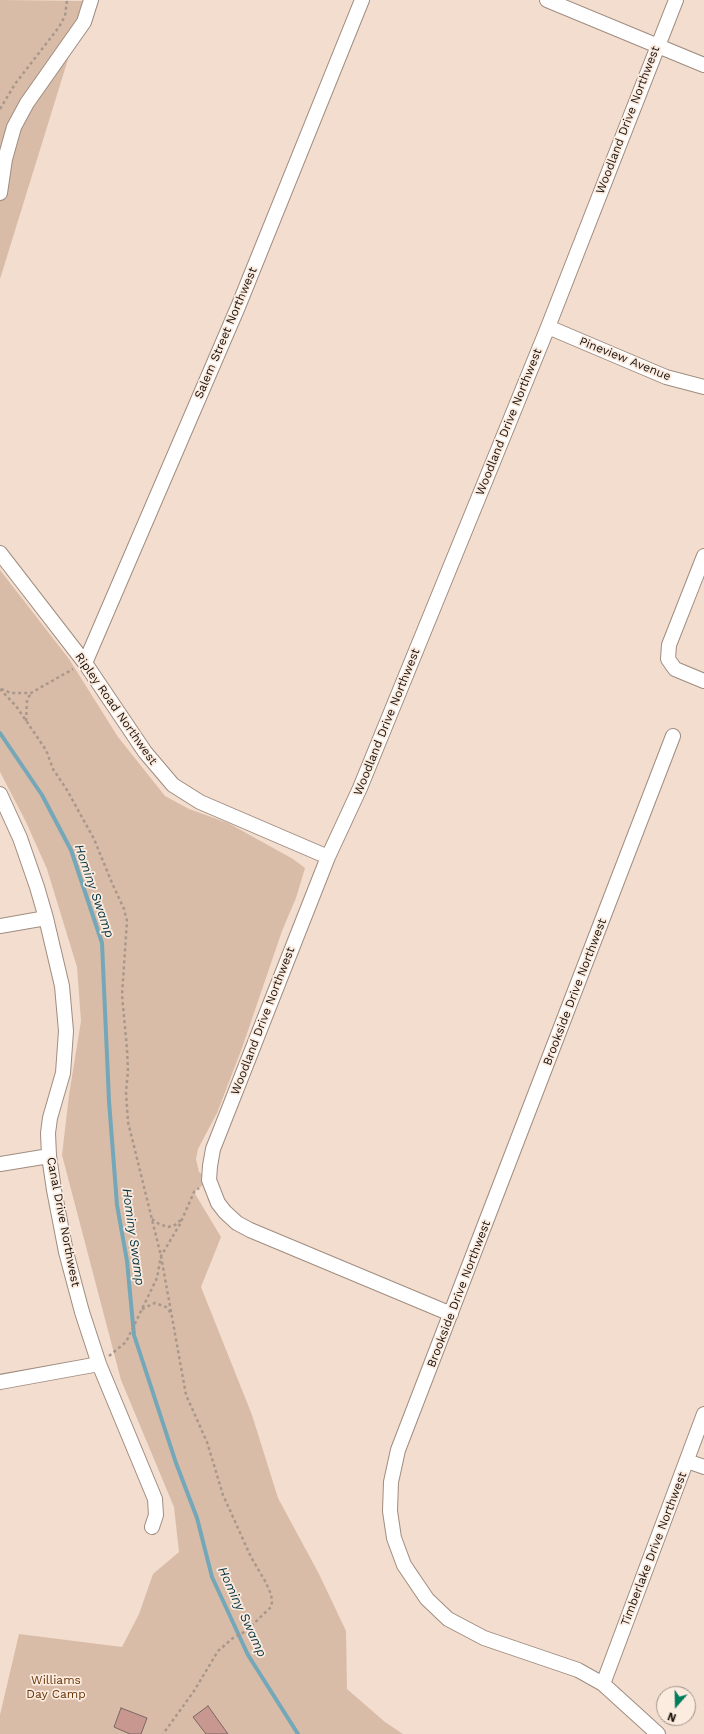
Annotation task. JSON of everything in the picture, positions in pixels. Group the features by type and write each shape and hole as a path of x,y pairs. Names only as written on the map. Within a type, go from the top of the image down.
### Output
{"street":[{"path":"0,193 5,159 14,127 27,103 84,22 91,0"},
{"name":"Salem Street Northwest","path":"85,663 238,307 362,0"},
{"path":"547,0 704,64"},
{"name":"Woodland Drive Northwest","path":"451,1314 250,1230 237,1223 218,1203 209,1180 213,1149 328,857 360,788 548,327 676,0"},
{"name":"Pineview Avenue","path":"548,327 666,377 704,387"},
{"name":"Ripley Road Northwest","path":"0,553 85,663 145,752 173,785 200,802 328,857"},
{"path":"704,556 669,645 668,659 675,669 704,681"},
{"name":"Brookside Drive Northwest","path":"658,1734 603,1684 578,1670 484,1638 448,1619 427,1599 404,1565 394,1538 390,1511 391,1482 398,1450 673,736"},
{"name":"Canal Drive Northwest","path":"0,794 20,838 46,918 62,986 66,1031 63,1073 48,1126 49,1156 66,1252 82,1312 99,1364 155,1499 156,1515 152,1527"},
{"path":"0,926 46,918"},
{"path":"0,1164 49,1156"},
{"path":"0,1382 99,1364"},
{"name":"Timberlake Drive Northwest","path":"603,1684 688,1461 704,1414"},
{"path":"688,1461 704,1467"}],"path":[{"path":"0,109 15,84 59,27 65,16 67,0"},
{"path":"0,689 11,693 31,693 85,663"},
{"path":"0,689 26,721 46,750 51,765 85,822 124,909 127,921 122,994 127,1049 126,1092 128,1122 161,1256 186,1395 207,1442 223,1495 270,1594 271,1607 246,1631 233,1638 218,1651 194,1691 163,1734"},
{"path":"26,721 27,700 31,693"},
{"path":"99,1364 126,1342 156,1278 161,1256 182,1218 194,1192 209,1180"},
{"path":"152,1219 159,1224 168,1227 175,1225 182,1218"},
{"path":"141,1309 155,1302 166,1307 172,1314"}],"green space":[{"path":"0,0 86,1 0,279"},
{"path":"0,570 69,659 118,737 165,796 189,809 228,823 293,859 305,868 296,898 282,931 242,1048 217,1113 198,1149 196,1159 199,1172 209,1180 194,1192 221,1237 201,1287 252,1415 278,1498 319,1574 346,1631 347,1689 385,1722 403,1734 0,1734 0,1715 19,1634 122,1647 139,1614 153,1574 179,1552 174,1507 121,1380 62,1155 69,1095 81,1021 77,967 47,869 26,822 0,772"}],"building":[{"path":"208,1706 228,1734 206,1734 193,1717"},
{"name":"Williams Day Camp","path":"121,1708 147,1718 141,1734 130,1734 114,1727"}],"waterway":[{"name":"Hominy Swamp","path":"0,733 42,795 71,850 102,943 109,1101 117,1205 127,1261 134,1335 176,1463 197,1518 212,1577 248,1655 298,1734"}]}
